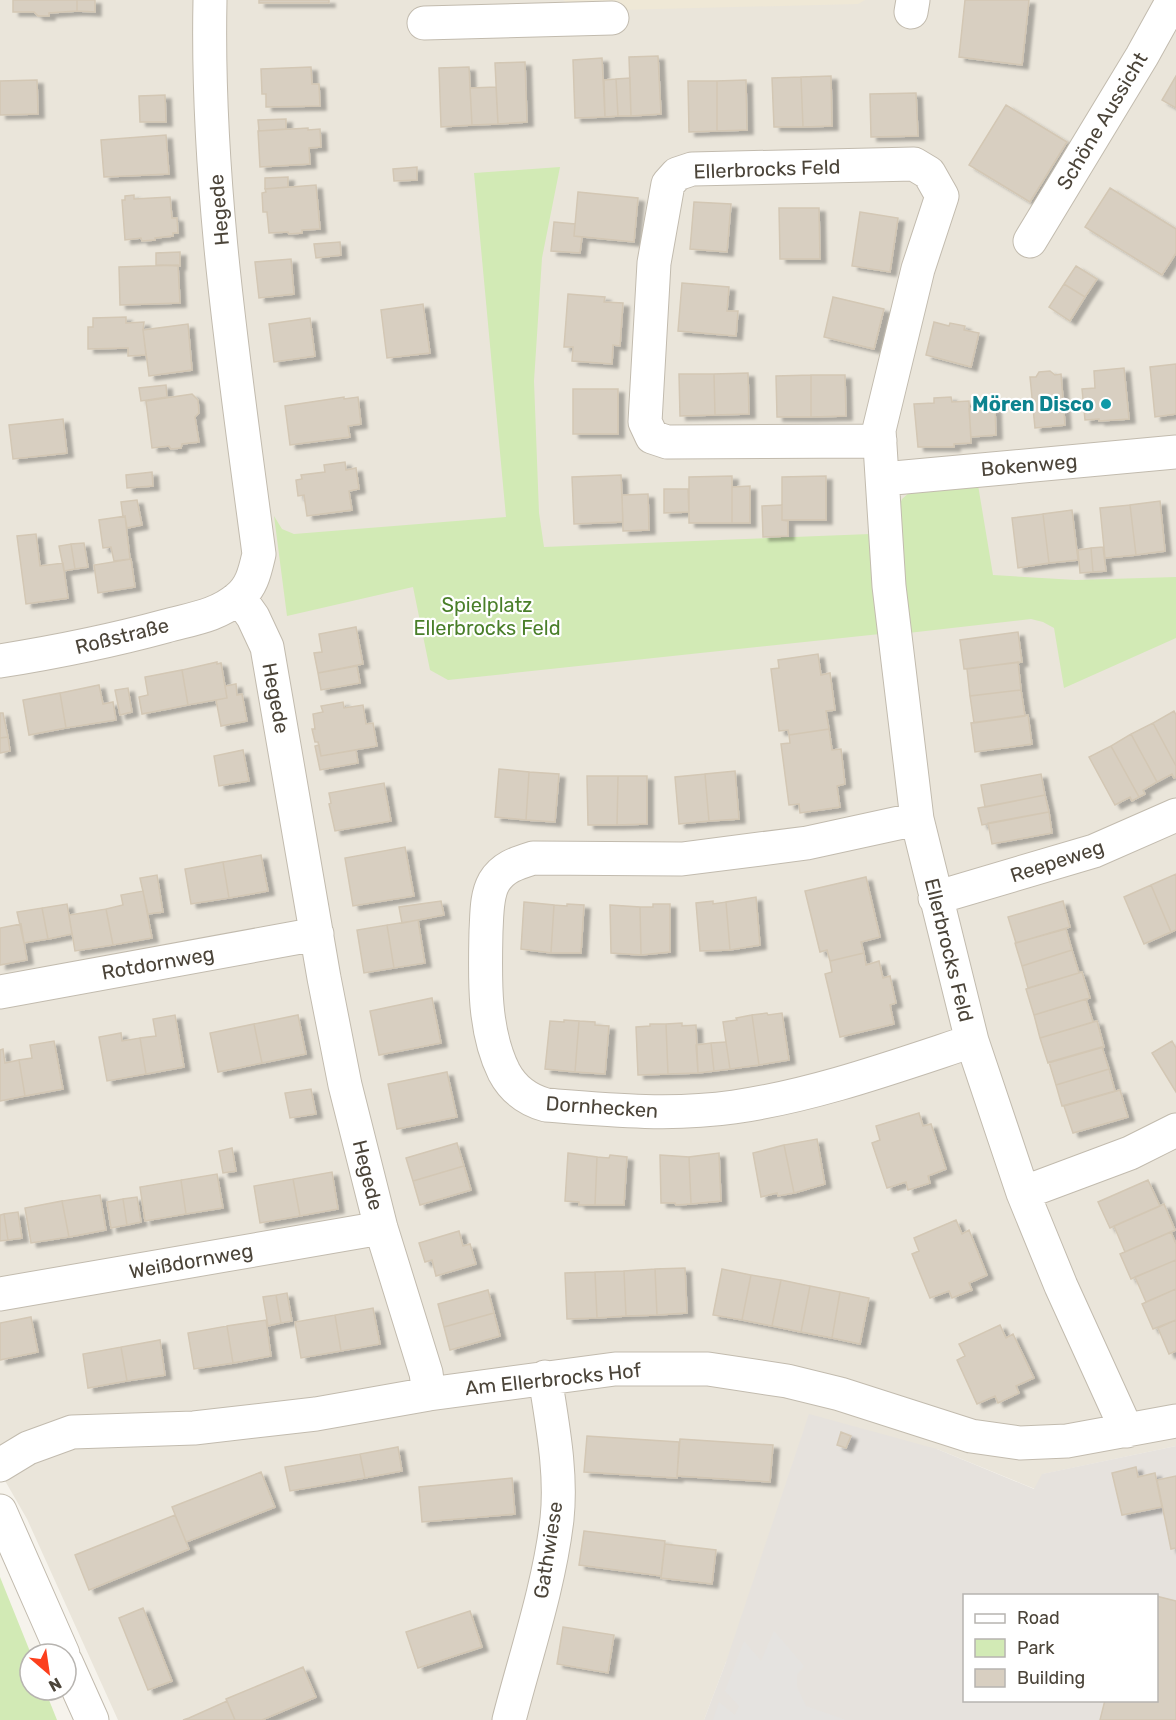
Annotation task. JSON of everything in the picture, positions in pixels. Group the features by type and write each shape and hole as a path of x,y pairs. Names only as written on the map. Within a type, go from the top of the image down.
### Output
{"street":[{"name":"Hegede","path":"210,0 217,206 237,387 259,554 254,578 240,597 253,617 267,647 345,1084 381,1228 426,1373 429,1394"},
{"name":"Schöne Aussicht","path":"1030,241 1142,56 1173,0"},
{"path":"424,23 547,10 612,18"},
{"name":"Ellerbrocks Feld","path":"879,441 667,442 652,437 645,422 654,263 668,183 677,174 692,170 914,164 929,173 942,196 918,269 879,430 889,586 917,819 972,1041 1023,1193 1061,1286 1126,1431"},
{"name":"Bokenweg","path":"883,479 1176,452"},
{"name":"Roßstraße","path":"0,661 62,651 132,635 220,611 240,597"},
{"name":"Reepeweg","path":"935,898 1094,851 1176,815"},
{"name":"Dornhecken","path":"917,819 807,843 682,859 533,858 514,864 502,872 493,883 487,906 485,972 490,1023 496,1050 505,1074 518,1091 532,1102 644,1113 733,1107 844,1084 972,1041"},
{"name":"Rotdornweg","path":"0,992 317,934"},
{"path":"1023,1193 1130,1153 1176,1130"},
{"name":"Weißdornweg","path":"0,1294 381,1228"},
{"name":"Am Ellerbrocks Hof","path":"0,1465 28,1448 72,1432 194,1428 316,1414 429,1394 615,1369 708,1369 786,1381 840,1394 971,1436 1020,1443 1067,1441 1176,1421"},
{"name":"Gathwiese","path":"509,1720 547,1575 557,1517 557,1458 545,1377"},
{"path":"0,1511 58,1642"},
{"path":"78,1689 92,1720"}],"shaded area":[{"path":"0,0 1176,0 1176,1446 1043,1474 1035,1489 937,1449 726,1662 704,1720 118,1720 27,1519 0,1472"},
{"path":"563,0 865,0 858,4 579,11"},
{"path":"809,1414 937,1449 1034,1489 1042,1474 1176,1446 1176,1720 704,1720 726,1662"},
{"path":"774,1631 804,1666 797,1675 797,1687 806,1706 846,1720 713,1720 719,1702 735,1715 739,1706 725,1691 744,1641 761,1661"}],"green space":[{"name":"Spielplatz Ellerbrocks Feld","path":"560,167 542,258 534,381 539,513 544,547 870,534 880,634 448,680 430,670 413,587 287,616 274,516 282,529 294,534 506,517 474,173"},
{"path":"978,485 993,575 1076,580 1176,577 1176,638 1064,688 1054,628 1043,622 1031,619 908,633 898,509 902,499 910,492"},
{"path":"0,1577 26,1642 18,1642 18,1702 50,1702 57,1720 0,1720"}],"building":[{"path":"13,0 77,0 77,11 49,13 49,16 38,16 34,12 13,12"},
{"path":"77,0 95,0 95,12 77,11"},
{"path":"259,0 329,0 329,3 259,3"},
{"path":"965,0 1029,0 1022,65 959,57"},
{"path":"658,56 661,114 631,116 629,57"},
{"path":"602,58 605,117 575,118 573,60"},
{"path":"525,62 527,122 498,124 495,63"},
{"path":"311,67 312,84 319,84 320,106 266,107 266,94 262,94 261,69"},
{"path":"469,67 472,125 441,127 439,68"},
{"path":"831,76 832,126 803,127 801,77"},
{"path":"1176,76 1176,108 1162,100"},
{"path":"801,77 803,127 774,127 772,78"},
{"path":"630,78 631,116 618,116 616,79"},
{"path":"616,79 618,116 605,117 604,80"},
{"path":"37,80 38,114 0,115 0,81"},
{"path":"746,80 747,130 717,131 717,81"},
{"path":"688,81 717,81 717,131 689,132"},
{"path":"496,87 498,124 472,125 470,88"},
{"path":"916,93 918,136 871,137 870,94"},
{"path":"165,95 166,122 140,122 139,96"},
{"path":"1006,105 1067,142 1030,202 969,165"},
{"path":"286,119 286,129 259,131 258,120"},
{"path":"308,128 308,130 320,129 321,147 309,148 310,164 260,167 258,131"},
{"path":"166,135 169,174 104,177 101,140"},
{"path":"417,167 417,180 394,181 393,169"},
{"path":"288,177 288,187 265,189 265,178"},
{"path":"316,185 320,229 302,230 302,233 269,233 267,212 263,212 262,193 266,192 265,189"},
{"path":"1110,188 1176,229 1176,253 1162,275 1085,227"},
{"path":"578,192 638,198 634,242 574,236"},
{"path":"134,195 134,199 170,197 172,218 177,218 178,233 173,233 173,236 155,238 155,240 142,241 141,238 125,240 122,200 125,200 125,196"},
{"path":"694,202 731,204 727,252 690,249"},
{"path":"779,208 819,208 820,259 780,259"},
{"path":"860,212 898,218 890,272 852,266"},
{"path":"554,222 575,224 574,236 582,237 580,253 551,251"},
{"path":"340,242 341,255 316,258 314,244"},
{"path":"180,252 180,266 156,265 156,253"},
{"path":"291,259 294,294 259,298 255,262"},
{"path":"178,265 180,303 120,305 119,267"},
{"path":"1076,266 1097,279 1085,297 1064,284"},
{"path":"682,283 729,287 727,311 738,311 736,336 678,331"},
{"path":"1064,284 1085,297 1070,321 1049,307"},
{"path":"568,294 605,297 604,302 623,303 620,346 613,345 612,364 572,361 573,347 564,347"},
{"path":"833,297 884,309 874,349 824,337"},
{"path":"423,304 430,353 387,358 381,310"},
{"path":"126,317 126,323 144,322 146,355 128,356 128,348 88,349 88,327 93,327 93,318"},
{"path":"310,318 315,356 274,362 269,324"},
{"path":"934,322 949,326 950,323 965,326 964,330 979,333 971,367 926,355"},
{"path":"188,324 192,370 149,376 143,330"},
{"path":"1176,364 1176,414 1155,417 1150,367"},
{"name":"Mören Disco","path":"1124,368 1129,419 1085,420 1082,389 1095,388 1094,371"},
{"path":"1050,371 1055,375 1061,374 1065,425 1035,428 1030,377 1036,377 1039,372"},
{"path":"748,373 749,414 715,415 714,374"},
{"path":"679,374 714,374 715,415 680,416"},
{"path":"811,375 845,375 846,416 811,417"},
{"path":"811,375 811,417 777,417 776,376"},
{"path":"166,385 167,397 141,401 139,388"},
{"path":"573,389 618,389 618,434 573,434"},
{"path":"192,394 198,400 199,413 195,417 199,442 182,444 181,448 171,449 169,446 152,448 146,401"},
{"path":"344,397 344,399 358,397 361,424 348,426 350,437 290,445 285,406"},
{"path":"951,397 952,402 969,401 971,443 954,444 954,447 918,447 914,404 934,403 934,398"},
{"path":"995,408 996,435 971,437 969,409"},
{"path":"63,419 67,453 13,459 9,425"},
{"path":"345,462 346,470 356,468 359,489 349,491 352,510 307,516 304,495 298,496 296,480 302,479 301,475 325,472 324,465"},
{"path":"152,472 153,486 127,488 126,475"},
{"path":"621,475 623,522 574,524 572,477"},
{"path":"732,476 732,523 689,523 689,477"},
{"path":"826,476 826,520 782,520 782,477"},
{"path":"750,486 750,523 732,523 732,487"},
{"path":"664,489 688,489 689,512 664,513"},
{"path":"648,494 649,530 623,531 622,495"},
{"path":"137,500 142,525 127,528 121,502"},
{"path":"1160,501 1165,551 1136,555 1130,505"},
{"path":"782,505 782,520 788,521 788,536 763,537 762,506"},
{"path":"1130,505 1136,555 1105,558 1100,508"},
{"path":"1072,510 1078,560 1049,563 1043,514"},
{"path":"1043,514 1049,563 1018,568 1012,518"},
{"path":"125,516 130,559 114,561 111,547 103,548 99,520"},
{"path":"36,534 40,566 63,563 68,598 26,604 17,536"},
{"path":"84,543 88,567 75,569 71,544"},
{"path":"71,544 75,569 64,571 59,546"},
{"path":"1103,547 1106,571 1093,572 1091,548"},
{"path":"1091,548 1093,572 1080,573 1078,550"},
{"path":"131,559 135,587 98,593 94,565"},
{"path":"356,627 363,664 318,673 314,653 322,652 319,634"},
{"path":"1018,632 1022,662 964,669 960,640"},
{"path":"818,654 821,675 830,673 835,710 826,711 829,729 789,735 788,730 779,731 771,669 779,668 778,660"},
{"path":"217,662 217,664 221,663 227,698 188,705 182,670"},
{"path":"1018,662 1021,690 970,696 967,669"},
{"path":"357,666 360,683 321,690 318,673"},
{"path":"182,670 188,705 142,714 139,697 148,695 145,677"},
{"path":"236,684 237,695 242,694 247,721 221,726 216,700 227,698 225,686"},
{"path":"99,685 103,704 113,702 116,720 66,728 60,693"},
{"path":"128,688 132,712 120,715 115,690"},
{"path":"1021,690 1025,716 974,723 970,696"},
{"path":"60,693 66,728 29,735 23,700"},
{"path":"343,702 344,708 363,705 366,724 373,723 377,746 321,756 312,729 315,729 313,714 323,712 321,706"},
{"path":"1174,711 1176,715 1176,766 1153,723"},
{"path":"0,713 3,713 8,737 0,738"},
{"path":"1028,715 1032,744 975,752 971,723"},
{"path":"1153,723 1176,766 1176,777 1174,778 1172,774 1157,782 1131,734"},
{"path":"829,729 832,750 841,749 845,784 837,786 840,807 800,813 799,804 789,805 781,744 790,743 789,735"},
{"path":"1131,734 1157,782 1143,790 1145,794 1139,797 1111,746"},
{"path":"8,737 10,751 0,753 0,738"},
{"path":"319,745 321,756 356,750 358,763 320,770 315,746"},
{"path":"1111,746 1139,797 1132,801 1130,797 1115,805 1089,757"},
{"path":"243,750 249,781 219,786 214,756"},
{"path":"499,769 529,772 526,820 495,817"},
{"path":"735,771 739,819 709,821 705,774"},
{"path":"529,772 559,774 555,822 526,820"},
{"path":"705,774 709,821 679,824 675,777"},
{"path":"1041,774 1045,795 985,807 981,785"},
{"path":"587,776 618,776 617,825 588,825"},
{"path":"618,776 647,776 647,824 617,825"},
{"path":"384,783 391,821 335,831 329,793"},
{"path":"1045,795 1049,812 982,825 978,808"},
{"path":"1049,812 1052,833 992,844 988,823"},
{"path":"405,847 414,896 353,906 345,858"},
{"path":"261,855 268,891 229,898 223,862"},
{"path":"223,862 229,898 191,904 185,869"},
{"path":"1176,874 1176,930 1171,932 1151,885"},
{"path":"157,875 163,912 148,914 140,878"},
{"path":"866,877 880,937 861,942 864,953 830,961 827,950 820,952 805,891"},
{"path":"1151,885 1171,932 1144,944 1124,897"},
{"path":"143,891 152,938 113,945 106,909 123,905 121,895"},
{"path":"756,897 760,945 730,950 726,902"},
{"path":"441,901 444,915 402,923 399,907"},
{"path":"713,901 713,904 726,902 730,950 700,951 696,903"},
{"path":"1063,901 1070,927 1016,943 1008,917"},
{"path":"524,902 554,905 551,953 521,949"},
{"path":"67,904 72,934 48,939 42,908"},
{"path":"567,904 584,905 581,953 551,953 554,905 567,906"},
{"path":"653,904 670,904 670,952 641,955 640,907 653,907"},
{"path":"610,905 640,907 641,955 611,953"},
{"path":"42,908 48,939 24,943 17,912"},
{"path":"106,909 113,945 75,951 69,915"},
{"path":"418,920 425,963 394,968 387,925"},
{"path":"21,924 27,960 0,965 0,928"},
{"path":"387,925 394,968 364,973 357,930"},
{"path":"1066,929 1072,950 1022,966 1015,943"},
{"path":"1072,950 1079,973 1028,988 1022,966"},
{"path":"864,953 866,965 879,961 883,978 890,976 896,1003 890,1005 894,1024 840,1037 825,974 832,972 830,961"},
{"path":"1082,972 1090,998 1034,1015 1026,989"},
{"path":"432,998 441,1043 379,1055 370,1011"},
{"path":"1086,999 1093,1022 1040,1038 1034,1015"},
{"path":"767,1013 768,1015 782,1013 789,1060 759,1065 752,1015"},
{"path":"175,1015 184,1067 146,1074 140,1038 156,1036 153,1019"},
{"path":"298,1015 306,1054 262,1063 254,1024"},
{"path":"752,1015 759,1065 730,1069 723,1022"},
{"path":"564,1020 579,1021 575,1072 545,1069 550,1021 564,1022"},
{"path":"579,1021 609,1026 605,1074 575,1072"},
{"path":"1097,1021 1104,1047 1048,1063 1040,1038"},
{"path":"682,1023 682,1026 696,1025 698,1073 668,1074 666,1024"},
{"path":"254,1024 262,1063 218,1072 210,1033"},
{"path":"650,1024 666,1024 668,1074 638,1075 636,1027 650,1026"},
{"path":"121,1033 122,1041 140,1038 146,1074 107,1081 99,1037"},
{"path":"54,1041 63,1089 25,1096 19,1060 32,1058 30,1045"},
{"path":"1172,1041 1176,1048 1176,1092 1152,1053"},
{"path":"726,1042 730,1069 714,1071 711,1043"},
{"path":"711,1043 714,1071 698,1073 696,1045"},
{"path":"1102,1047 1109,1069 1056,1085 1049,1062"},
{"path":"3,1049 5,1063 19,1060 25,1096 0,1101 0,1050"},
{"path":"1109,1069 1115,1091 1062,1106 1056,1085"},
{"path":"447,1072 457,1117 397,1129 388,1084"},
{"path":"311,1089 316,1114 290,1118 285,1093"},
{"path":"1120,1090 1128,1117 1073,1133 1064,1106"},
{"path":"919,1113 923,1126 931,1124 946,1169 928,1176 930,1183 908,1190 906,1182 887,1188 872,1143 880,1140 876,1126"},
{"path":"817,1139 825,1184 794,1193 784,1145"},
{"path":"457,1143 464,1166 413,1181 406,1158"},
{"path":"784,1145 794,1193 778,1196 777,1193 761,1197 753,1153"},
{"path":"232,1148 236,1171 223,1173 219,1151"},
{"path":"568,1153 597,1157 595,1205 579,1205 579,1202 565,1201"},
{"path":"719,1153 721,1201 691,1204 689,1157"},
{"path":"610,1155 627,1157 624,1205 595,1205 597,1157 609,1158"},
{"path":"660,1155 689,1157 691,1204 661,1203"},
{"path":"464,1166 471,1190 420,1205 413,1181"},
{"path":"332,1172 338,1209 300,1216 293,1179"},
{"path":"217,1174 223,1208 186,1214 181,1180"},
{"path":"293,1179 300,1216 260,1223 254,1186"},
{"path":"181,1180 186,1214 145,1221 140,1187"},
{"path":"1148,1180 1160,1206 1110,1228 1098,1202"},
{"path":"100,1195 106,1230 69,1237 62,1201"},
{"path":"137,1197 141,1222 127,1225 123,1199"},
{"path":"123,1199 127,1225 111,1228 107,1202"},
{"path":"62,1201 69,1237 31,1243 25,1208"},
{"path":"1164,1204 1175,1230 1125,1252 1114,1226"},
{"path":"18,1212 22,1238 8,1240 4,1214"},
{"path":"4,1214 8,1240 0,1241 0,1215"},
{"path":"956,1220 962,1234 969,1230 987,1275 969,1283 972,1290 952,1298 949,1291 930,1298 912,1254 919,1251 914,1238"},
{"path":"459,1231 463,1246 470,1244 476,1264 436,1276 432,1260 425,1262 419,1243"},
{"path":"1171,1232 1176,1244 1176,1260 1131,1279 1120,1254"},
{"path":"1176,1260 1176,1289 1146,1302 1135,1277"},
{"path":"685,1268 687,1313 657,1315 655,1269"},
{"path":"655,1269 657,1315 626,1316 624,1271"},
{"path":"722,1269 751,1275 742,1320 713,1315"},
{"path":"624,1271 626,1316 597,1318 595,1272"},
{"path":"595,1272 597,1318 567,1319 565,1273"},
{"path":"751,1275 781,1280 772,1326 742,1320"},
{"path":"781,1280 810,1286 801,1332 772,1326"},
{"path":"810,1286 840,1292 832,1338 801,1332"},
{"path":"1176,1289 1176,1320 1153,1329 1142,1304"},
{"path":"488,1290 494,1313 444,1327 438,1304"},
{"path":"840,1292 869,1298 860,1344 832,1338"},
{"path":"287,1293 292,1321 281,1323 276,1295"},
{"path":"276,1295 281,1323 268,1326 263,1297"},
{"path":"373,1308 380,1344 341,1351 335,1315"},
{"path":"494,1313 500,1336 450,1350 444,1327"},
{"path":"335,1315 341,1351 301,1358 295,1322"},
{"path":"31,1317 38,1352 0,1360 0,1323"},
{"path":"266,1320 271,1356 233,1363 227,1326"},
{"path":"1176,1320 1176,1351 1169,1354 1158,1328"},
{"path":"1000,1325 1006,1338 1013,1334 1034,1378 1016,1386 1019,1393 998,1403 995,1396 977,1404 957,1360 965,1356 959,1344"},
{"path":"227,1326 233,1363 194,1369 188,1333"},
{"path":"160,1340 165,1375 127,1381 121,1347"},
{"path":"121,1347 127,1381 88,1388 83,1354"},
{"path":"841,1432 851,1436 846,1448 837,1445"},
{"path":"587,1436 679,1442 677,1478 584,1472"},
{"path":"680,1439 773,1445 770,1482 677,1476"},
{"path":"398,1447 402,1471 365,1478 360,1454"},
{"path":"360,1454 365,1478 290,1491 285,1467"},
{"path":"1136,1467 1138,1477 1155,1473 1162,1507 1122,1515 1112,1473"},
{"path":"261,1472 275,1507 186,1542 172,1507"},
{"path":"1176,1476 1176,1548 1171,1549 1157,1480"},
{"path":"512,1478 515,1514 422,1522 419,1487"},
{"path":"175,1515 189,1549 89,1590 75,1555"},
{"path":"584,1531 665,1541 661,1576 579,1565"},
{"path":"665,1544 716,1550 712,1584 661,1578"},
{"path":"1158,1596 1176,1601 1176,1720 1100,1720 1104,1702 1158,1702"},
{"path":"143,1608 172,1681 148,1690 119,1618"},
{"path":"470,1611 482,1647 418,1668 406,1632"},
{"path":"563,1627 614,1635 608,1673 557,1664"},
{"path":"303,1667 316,1697 262,1720 235,1720 226,1699"},
{"path":"227,1701 235,1720 183,1720 189,1718"}],"place":[{"name":"Mören Disco","path":"1106,404"}]}
